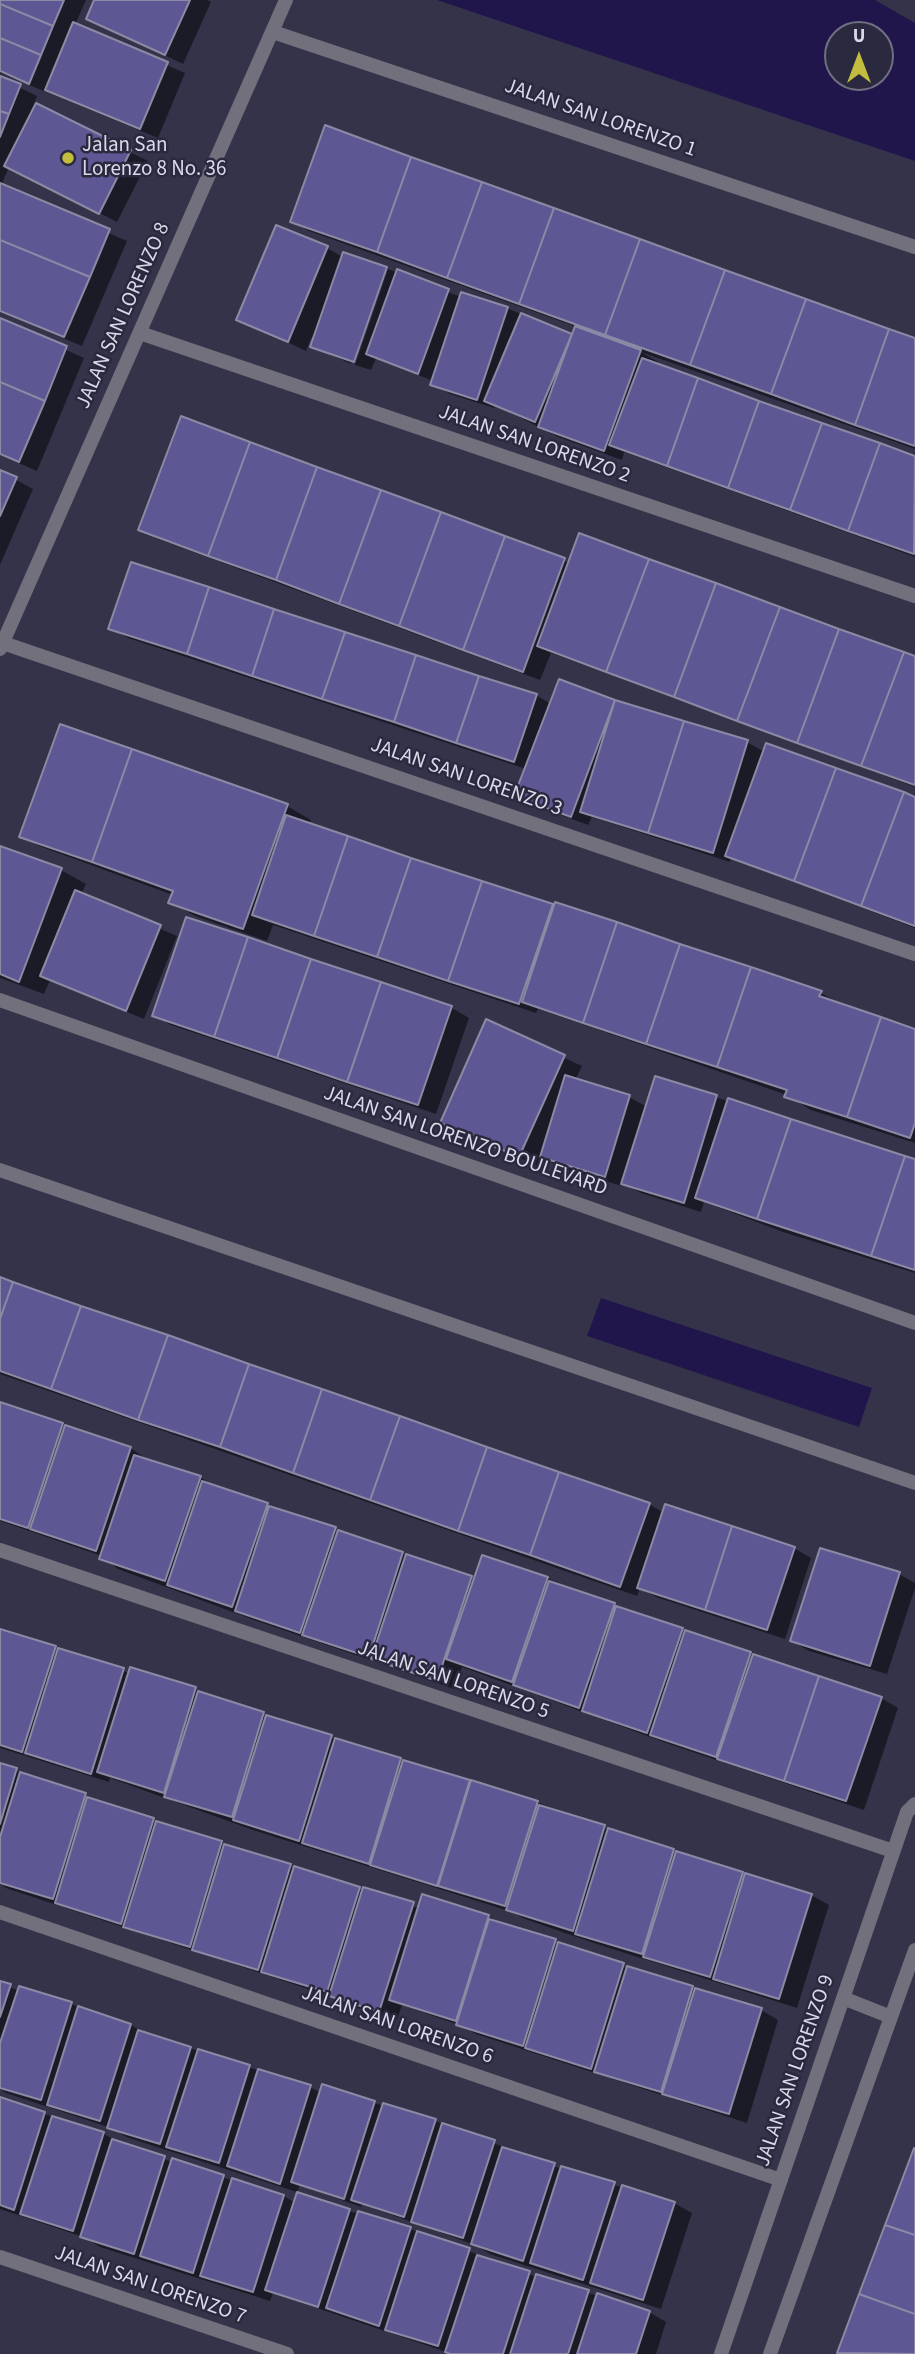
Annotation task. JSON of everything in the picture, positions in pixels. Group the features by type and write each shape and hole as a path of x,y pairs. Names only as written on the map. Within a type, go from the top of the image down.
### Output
{"street":[{"name":"JALAN SAN LORENZO 8","path":"1,646 286,0"},
{"name":"JALAN SAN LORENZO 1","path":"272,32 915,247"},
{"name":"JALAN SAN LORENZO 2","path":"140,333 915,596"},
{"name":"JALAN SAN LORENZO 3","path":"1,646 915,954"},
{"name":"JALAN SAN LORENZO BOULEVARD","path":"0,1000 915,1324"},
{"path":"0,1170 915,1483"},
{"name":"JALAN SAN LORENZO 5","path":"0,1550 893,1851"},
{"name":"JALAN SAN LORENZO 9","path":"721,2354 893,1851 907,1812 915,1804"},
{"name":"JALAN SAN LORENZO 6","path":"0,1912 780,2180"},
{"path":"770,2354 915,1950"},
{"path":"843,1998 891,2017"},
{"name":"JALAN SAN LORENZO 7","path":"0,2257 287,2354"}],"shaded area":[{"path":"437,0 875,0 915,23 915,161"},
{"path":"601,1298 872,1388 859,1427 587,1336"}],"building":[{"path":"0,0 64,0 53,26 0,4"},
{"path":"94,0 190,0 165,55 86,19"},
{"path":"0,4 53,26 41,55 0,38"},
{"path":"73,22 168,62 140,129 45,90"},
{"path":"0,38 41,55 29,84 0,71"},
{"path":"0,76 21,84 9,114 0,111"},
{"name":"Jalan San Lorenzo 8 No. 36","path":"36,103 131,150 99,214 4,166"},
{"path":"0,111 9,114 0,137"},
{"path":"325,125 411,157 377,252 290,222"},
{"path":"411,157 482,182 447,278 377,252"},
{"path":"482,182 554,208 519,304 447,278"},
{"path":"0,183 110,229 90,277 0,240"},
{"path":"554,208 640,239 605,335 519,304"},
{"path":"276,225 328,246 288,342 236,320"},
{"path":"640,239 725,270 690,365 605,335"},
{"path":"0,240 90,277 64,337 0,311"},
{"path":"343,252 387,267 354,362 310,347"},
{"path":"397,269 449,289 418,374 366,354"},
{"path":"725,270 806,299 771,394 690,365"},
{"path":"461,292 508,307 477,400 430,385"},
{"path":"806,299 889,329 855,425 771,394"},
{"path":"521,313 572,334 535,422 484,401"},
{"path":"0,318 67,346 45,401 0,382"},
{"path":"575,326 641,350 604,451 538,427"},
{"path":"889,329 915,338 915,446 855,425"},
{"path":"642,358 698,378 667,466 609,445"},
{"path":"698,378 759,401 728,488 667,466"},
{"path":"0,382 45,401 19,462 0,454"},
{"path":"759,401 822,423 790,510 728,488"},
{"path":"181,416 250,442 208,556 138,530"},
{"path":"822,423 880,443 848,531 790,510"},
{"path":"250,442 317,467 276,580 208,556"},
{"path":"880,443 915,456 914,554 848,531"},
{"path":"317,467 381,490 339,604 276,580"},
{"path":"0,470 17,477 0,516"},
{"path":"381,490 441,512 399,626 339,604"},
{"path":"441,512 505,536 463,650 399,626"},
{"path":"579,533 649,559 606,672 537,646"},
{"path":"505,536 565,558 523,672 463,650"},
{"path":"649,559 716,583 674,697 606,672"},
{"path":"131,562 209,587 187,654 108,629"},
{"path":"716,583 780,607 737,721 674,697"},
{"path":"209,587 274,609 252,676 187,654"},
{"path":"780,607 839,629 797,743 737,721"},
{"path":"274,609 345,632 322,699 252,676"},
{"path":"839,629 904,652 861,766 797,743"},
{"path":"345,632 416,655 394,722 322,699"},
{"path":"904,652 915,656 915,785 861,766"},
{"path":"416,655 479,676 456,743 394,722"},
{"path":"479,676 537,694 514,762 456,743"},
{"path":"559,679 615,700 571,817 514,796"},
{"path":"615,700 684,721 648,833 580,812"},
{"path":"684,721 748,740 713,853 648,833"},
{"path":"60,724 132,749 92,862 19,837"},
{"path":"766,743 836,768 794,881 725,856"},
{"path":"132,749 288,804 243,929 168,903 173,891 92,862"},
{"path":"836,768 904,792 861,906 794,881"},
{"path":"904,792 915,797 915,926 861,906"},
{"path":"286,815 348,836 314,936 252,915"},
{"path":"348,836 411,858 377,957 314,936"},
{"path":"0,846 62,868 19,982 0,974"},
{"path":"411,858 482,881 448,981 377,957"},
{"path":"482,881 553,904 519,1004 448,981"},
{"path":"75,890 161,925 126,1011 40,976"},
{"path":"555,902 617,922 583,1023 522,1002"},
{"path":"186,917 248,937 214,1037 152,1016"},
{"path":"617,922 680,944 646,1044 583,1023"},
{"path":"248,937 311,959 277,1058 214,1037"},
{"path":"680,944 751,967 717,1067 646,1044"},
{"path":"311,959 381,982 347,1082 277,1058"},
{"path":"751,967 822,991 819,996 881,1017 847,1117 784,1097 787,1090 717,1067"},
{"path":"381,982 452,1006 418,1105 347,1082"},
{"path":"881,1017 915,1029 915,1123 910,1138 847,1117"},
{"path":"486,1019 565,1055 519,1157 440,1123"},
{"path":"565,1075 630,1095 605,1177 540,1157"},
{"path":"655,1076 717,1095 684,1203 621,1184"},
{"path":"728,1098 791,1119 757,1219 695,1198"},
{"path":"791,1119 905,1156 871,1256 757,1219"},
{"path":"905,1156 915,1159 915,1270 871,1256"},
{"path":"0,1277 13,1282 0,1319"},
{"path":"13,1282 81,1306 51,1389 0,1371 0,1319"},
{"path":"81,1306 168,1335 138,1420 51,1389"},
{"path":"168,1335 249,1364 220,1447 138,1420"},
{"path":"249,1364 322,1389 293,1473 220,1447"},
{"path":"322,1389 400,1416 370,1500 293,1473"},
{"path":"0,1402 63,1423 28,1528 0,1519"},
{"path":"400,1416 487,1447 458,1531 370,1500"},
{"path":"65,1425 131,1447 96,1551 30,1529"},
{"path":"487,1447 559,1472 530,1555 458,1531"},
{"path":"134,1455 201,1476 165,1581 99,1559"},
{"path":"559,1472 650,1503 620,1587 530,1555"},
{"path":"202,1481 268,1503 232,1607 167,1585"},
{"path":"665,1504 732,1526 705,1610 637,1588"},
{"path":"269,1506 336,1527 300,1633 235,1611"},
{"path":"732,1526 795,1547 767,1630 705,1610"},
{"path":"338,1530 403,1552 369,1657 302,1635"},
{"path":"820,1548 900,1572 870,1666 790,1641"},
{"path":"406,1554 472,1576 437,1681 371,1659"},
{"path":"482,1555 548,1577 512,1682 446,1659"},
{"path":"549,1581 615,1603 579,1708 513,1685"},
{"path":"616,1606 683,1628 647,1733 582,1711"},
{"path":"0,1629 56,1646 22,1752 0,1745"},
{"path":"685,1630 751,1652 716,1757 650,1735"},
{"path":"58,1648 124,1668 91,1774 25,1753"},
{"path":"753,1654 819,1676 784,1781 717,1759"},
{"path":"130,1667 196,1687 164,1793 97,1772"},
{"path":"819,1676 882,1697 846,1801 784,1781"},
{"path":"198,1691 264,1712 232,1817 164,1797"},
{"path":"266,1715 332,1735 299,1841 233,1820"},
{"path":"335,1738 401,1758 369,1864 302,1843"},
{"path":"403,1760 470,1780 437,1886 370,1865"},
{"path":"0,1763 17,1768 0,1824"},
{"path":"20,1772 86,1793 53,1899 0,1883 0,1837"},
{"path":"471,1780 538,1801 505,1906 438,1886"},
{"path":"87,1797 154,1818 121,1924 55,1903"},
{"path":"539,1805 605,1825 573,1931 506,1910"},
{"path":"156,1821 222,1841 190,1947 123,1927"},
{"path":"608,1828 674,1849 642,1954 575,1934"},
{"path":"224,1844 291,1864 258,1970 192,1950"},
{"path":"676,1851 743,1872 710,1977 643,1957"},
{"path":"294,1866 360,1887 327,1992 261,1972"},
{"path":"745,1873 812,1894 779,1999 713,1979"},
{"path":"363,1887 414,1902 379,2012 329,1996"},
{"path":"422,1894 489,1915 456,2021 389,2000"},
{"path":"489,1919 556,1939 523,2046 456,2025"},
{"path":"558,1942 624,1963 591,2069 525,2048"},
{"path":"627,1966 693,1986 661,2092 594,2072"},
{"path":"0,1981 11,1984 0,2017"},
{"path":"19,1986 72,2002 41,2100 0,2088 0,2043"},
{"path":"695,1988 762,2008 729,2114 662,2094"},
{"path":"78,2006 131,2024 100,2121 47,2105"},
{"path":"138,2030 191,2047 160,2144 107,2128"},
{"path":"198,2049 250,2065 219,2163 166,2147"},
{"path":"258,2069 311,2085 280,2184 227,2166"},
{"path":"322,2084 375,2101 344,2199 291,2182"},
{"path":"0,2097 45,2112 14,2210 0,2205"},
{"path":"383,2103 436,2119 404,2217 351,2200"},
{"path":"52,2116 104,2132 73,2231 20,2214"},
{"path":"442,2123 495,2140 463,2238 411,2222"},
{"path":"112,2139 165,2156 134,2254 80,2237"},
{"path":"502,2147 555,2163 523,2261 471,2244"},
{"path":"915,2149 915,2235 885,2225"},
{"path":"172,2158 224,2175 193,2273 140,2256"},
{"path":"561,2166 615,2182 583,2280 530,2263"},
{"path":"232,2178 284,2195 253,2292 200,2276"},
{"path":"622,2185 675,2202 643,2300 590,2283"},
{"path":"297,2192 350,2209 318,2307 265,2290"},
{"path":"358,2211 411,2227 379,2326 326,2308"},
{"path":"885,2225 915,2235 915,2314 859,2294"},
{"path":"417,2231 470,2248 438,2346 385,2330"},
{"path":"477,2255 530,2271 503,2354 450,2354 445,2352"},
{"path":"536,2274 589,2290 568,2354 510,2354"},
{"path":"597,2293 650,2311 636,2354 577,2354"},
{"path":"859,2294 915,2314 915,2354 837,2353"}],"place":[{"name":"Jalan San Lorenzo 8 No. 36","path":"68,158"}]}
